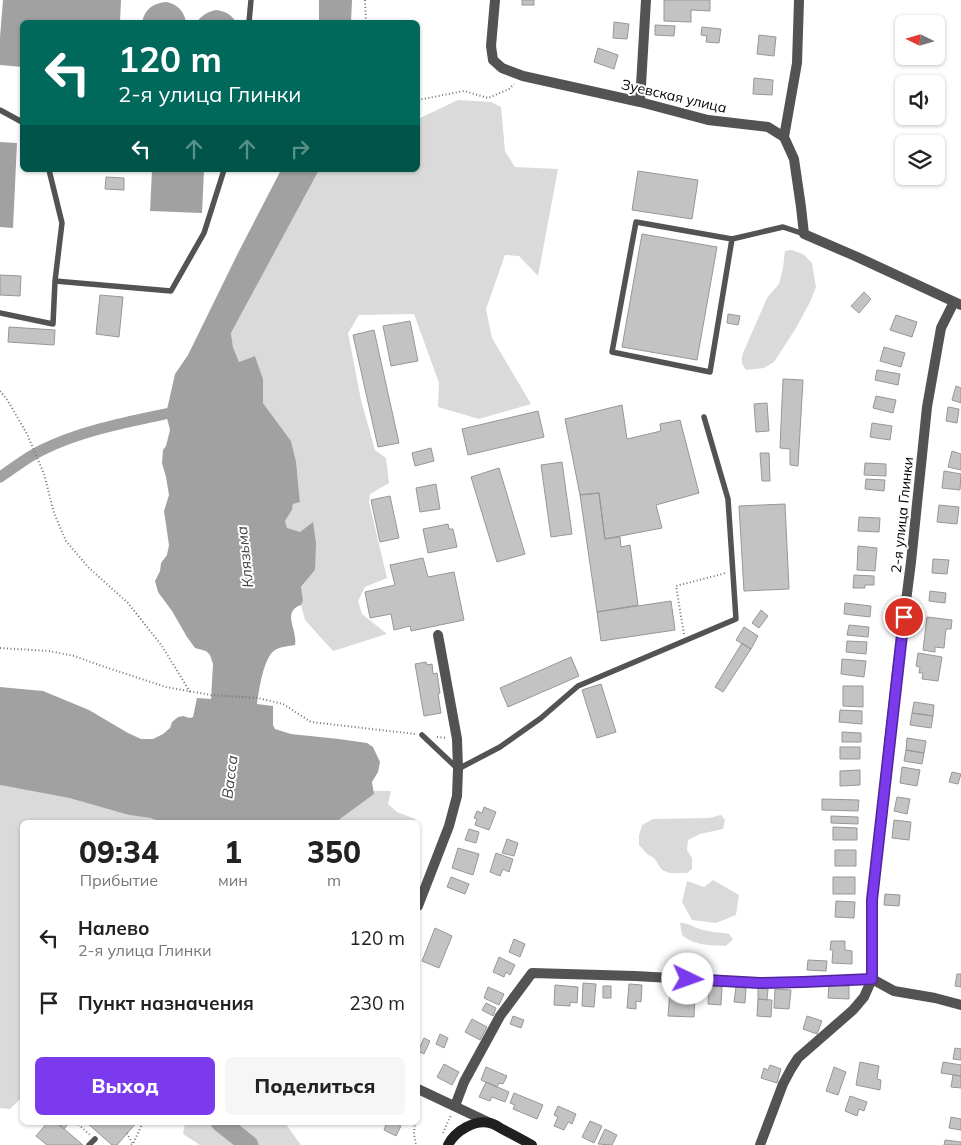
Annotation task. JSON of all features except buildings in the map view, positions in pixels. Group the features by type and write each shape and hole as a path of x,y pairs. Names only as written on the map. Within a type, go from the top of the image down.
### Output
{"street":[{"name":"Зуевская улица","path":"495,0 493,60 502,68 523,76 640,102 708,120 768,127 784,137"},
{"path":"640,102 646,0"},
{"path":"799,0 797,63 784,137 794,159 804,234 958,304"},
{"name":"2-я улица Глинки","path":"760,1145 783,1084 798,1058 853,1010 864,997 872,979 872,900 927,407 941,328 958,304"},
{"path":"420,901 449,826 457,796 457,739 438,635"},
{"path":"455,1106 464,1082 500,1016 532,973 635,976 760,983 872,979 894,991 935,998 961,1005"},
{"path":"420,1089 532,1145"},
{"path":"445,1141 450,1140 465,1127 477,1123 490,1123"}],"lane":[{"path":"249,20 250,0"},
{"path":"0,110 20,121"},
{"path":"0,313 53,324 55,282 62,223 49,172"},
{"path":"55,282 171,291 204,233 223,172"},
{"path":"732,239 710,372 612,352 636,222 732,239 783,227 804,234"},
{"path":"422,735 458,769 507,742 541,718 578,686 736,619 728,499 704,417"},
{"path":"90,1145 95,1139"}],"path":[{"path":"365,0 366,20"},
{"path":"420,100 464,91 488,98 509,89 523,76"},
{"path":"0,391 27,434 44,474 54,513 66,541 88,567 128,603 162,646 190,692"},
{"path":"685,641 676,586 733,572"},
{"path":"0,648 49,651 74,656 147,682 190,692 258,698 283,704 311,722 457,739"},
{"path":"445,1141 455,1106"},
{"path":"133,1145 142,1125"},
{"path":"416,1125 414,1134 416,1145"},
{"path":"127,1133 133,1145"}],"shaded area":[{"path":"458,100 491,102 501,107 505,151 515,167 558,169 538,276 519,256 505,255 486,309 492,338 531,404 479,419 438,407 439,383 414,314 359,315 348,333 361,400 375,450 386,458 389,483 370,494 369,502 387,578 365,587 358,601 362,614 387,634 333,651 305,620 301,605 303,601 301,588 315,570 313,523 300,532 287,529 285,521 292,510 293,504 300,501 296,461 291,441 263,403 263,379 255,356 239,362 233,347 231,333 318,172 420,172 420,118"},
{"path":"792,250 803,254 812,263 816,287 796,328 774,362 764,368 746,370 742,362 743,353 767,298 779,284 785,251"},
{"path":"0,785 69,798 129,815 156,820 20,820 20,1099 10,1109 0,1108"},
{"path":"373,791 391,791 388,804 397,812 415,820 339,820 374,794"},
{"path":"721,815 725,820 723,829 700,834 688,840 687,850 692,858 692,869 687,873 670,873 662,870 654,858 647,854 639,845 642,825 653,819 709,818"},
{"path":"713,880 739,895 736,915 716,923 692,920 682,902 687,881 704,887"},
{"path":"680,923 704,930 729,934 733,939 726,946 697,943 682,935"},
{"path":"185,1125 286,1125 301,1145 200,1145 183,1134"}],"water":[{"path":"3,0 121,0 120,20 20,20 20,67 0,65"},
{"path":"319,0 352,0 351,20 319,20"},
{"path":"167,2 174,5 180,9 185,20 143,20 148,10 158,4"},
{"path":"222,11 228,13 234,20 199,20 210,12"},
{"path":"0,142 17,143 13,228 0,227"},
{"path":"152,172 204,172 202,213 150,211"},
{"name":"Клязьма","path":"280,172 318,172 231,333 233,347 239,362 255,356 263,379 263,403 291,441 296,461 300,502 293,504 292,510 285,521 287,528 300,532 313,522 316,543 315,570 301,587 303,601 301,605 292,612 295,645 275,650 267,660 262,675 257,704 273,706 273,725 275,729 291,734 367,743 373,747 380,762 378,772 372,782 374,794 339,820 156,820 129,815 69,798 0,785 0,687 43,691 89,710 141,739 153,739 163,734 178,717 193,717 197,698 211,699 213,664 210,655 206,651 195,648 158,592 155,581 160,571 161,563 167,555 169,545 164,511 169,495 162,463 163,450 166,446 170,430 166,414 175,374 188,355"}],"waterway":[{"path":"0,477 36,453 75,436 109,426 179,411"},
{"name":"Васса","path":"224,1125 249,1145"}],"route":[{"path":"688,979 760,983 872,979 872,900 904,617"}]}
